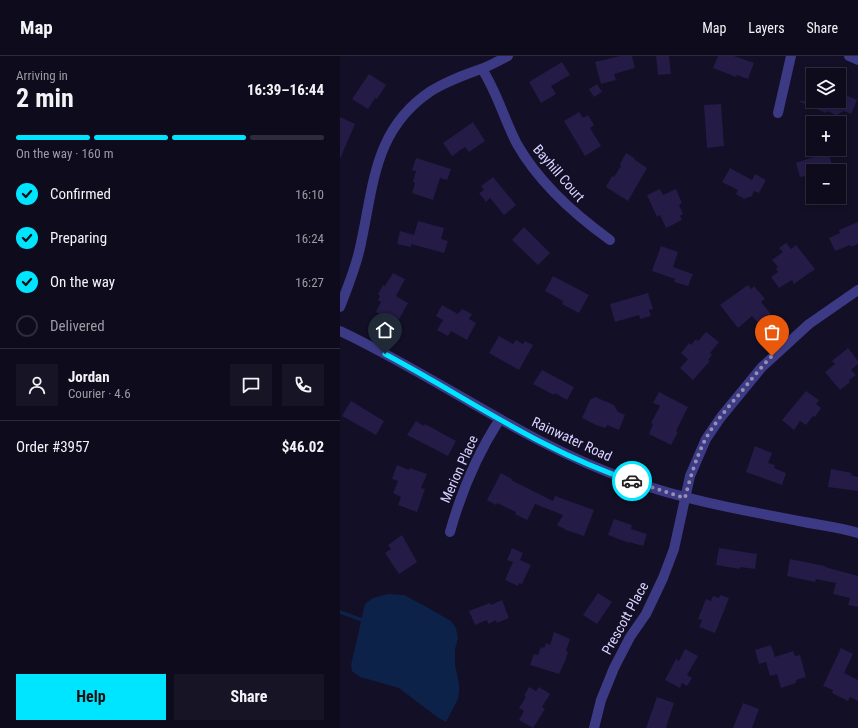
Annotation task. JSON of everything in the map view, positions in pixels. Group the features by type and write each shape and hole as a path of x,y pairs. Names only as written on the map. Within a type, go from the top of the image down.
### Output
{"street":[{"path":"340,307 348,288 361,245 375,172 388,139 414,105 431,91 508,56"},
{"path":"778,113 791,56"},
{"path":"849,56 858,60"},
{"name":"Bayhill Court","path":"482,69 492,84 503,115 530,165 565,205 590,226 610,240"},
{"name":"Prescott Place","path":"594,728 602,700 614,668 630,637 646,614 663,578 674,549 690,476 706,439 721,416 762,367 809,324 858,290"},
{"name":"Rainwater Road","path":"340,331 397,360 547,444 598,468 629,480 685,498 858,533"},
{"name":"Merion Place","path":"450,532 456,510 468,479 491,433 500,419"}],"water":[{"path":"388,594 404,595 451,621 456,628 458,638 455,649 455,664 459,692 458,699 446,722 437,717 399,688 360,677 352,671 351,665 365,604 373,598"}],"building":[{"path":"620,56 632,56 635,68 614,74 616,80 601,84 595,62"},
{"path":"656,56 669,56 671,74 658,75"},
{"path":"718,56 734,56 754,63 748,79 737,75 736,77 713,68"},
{"path":"562,62 570,75 551,86 556,94 541,103 529,82"},
{"path":"369,74 386,85 368,109 352,99"},
{"path":"597,84 602,92 594,97 589,89"},
{"path":"846,95 857,100 851,114 844,111 836,115 827,111 826,113 814,108 846,108"},
{"path":"798,101 806,101 806,104"},
{"path":"721,104 724,146 707,148 704,105"},
{"path":"579,112 583,118 588,115 594,125 590,128 601,146 585,156 564,121"},
{"path":"340,117 355,124 340,159"},
{"path":"473,122 485,141 469,152 465,147 452,156 443,143"},
{"path":"626,153 647,168 628,201 606,187 612,176 614,177 621,166 620,164"},
{"path":"816,156 829,156 832,164 806,164 806,179 805,176 800,177 796,163"},
{"path":"416,158 451,169 447,180 440,178 433,200 412,193 416,171 412,170"},
{"path":"730,168 752,180 755,174 766,180 759,193 754,191 752,196 744,199 736,194 738,190 722,182"},
{"path":"493,177 516,205 504,215 490,198 486,202 479,193 484,190 481,186"},
{"path":"660,189 663,195 676,189 682,203 679,205 683,214 680,216 682,220 666,228 660,215 657,217 647,195"},
{"path":"418,221 444,228 441,239 448,241 444,253 411,244 411,247 397,244 400,231 414,235"},
{"path":"858,222 858,244 851,247 850,245 835,251 829,238 840,233 839,230"},
{"path":"524,227 550,253 538,265 512,240"},
{"path":"786,243 791,249 796,245 815,269 794,284 792,280 779,288 771,277 778,272 776,269 778,267 772,260 783,252 779,248"},
{"path":"661,246 678,252 673,267 693,274 688,286 674,282 675,279 652,271"},
{"path":"393,273 405,279 396,296 408,303 397,323 376,312 381,302 378,300 380,296 378,294"},
{"path":"553,276 589,295 579,313 562,304 563,301 545,291"},
{"path":"748,285 751,289 754,286 765,299 761,302 771,314 759,324 752,316 738,328 720,305"},
{"path":"648,293 653,309 649,310 651,316 640,319 639,315 615,322 610,304"},
{"path":"442,305 458,314 462,309 472,314 469,319 476,323 467,340 451,331 448,336 437,330 443,320 436,316"},
{"path":"706,332 719,342 710,353 712,355 708,360 710,361 693,380 680,368 688,359 681,353 689,343 691,345 696,339 698,341"},
{"path":"499,336 513,344 516,340 523,344 525,341 533,345 519,370 489,353"},
{"path":"848,348 858,361 858,364 851,370 856,375 840,390 825,372 835,364 832,361"},
{"path":"542,370 574,387 567,400 555,393 554,395 533,384"},
{"path":"806,391 819,400 816,404 821,408 815,417 813,416 806,425 800,421 794,430 782,420"},
{"path":"659,392 688,407 671,445 649,434 653,424 651,423 660,406 653,403"},
{"path":"595,397 614,405 618,412 625,415 619,430 607,425 606,428 598,426 582,418 590,400"},
{"path":"351,401 384,421 376,435 342,416"},
{"path":"416,421 424,426 425,424 456,441 448,456 407,435"},
{"path":"755,446 772,453 768,463 775,465 774,468 786,473 782,485 746,472"},
{"path":"397,465 409,470 410,468 427,474 421,488 425,489 417,512 398,505 401,497 393,493 398,481 392,479"},
{"path":"831,469 852,473 851,475 858,477 858,491 828,487"},
{"path":"501,473 512,479 511,480 553,501 555,496 594,510 584,536 566,530 557,525 563,515 535,504 527,520 515,514 516,512 487,500"},
{"path":"614,519 632,525 631,529 647,534 643,546 629,543 608,535"},
{"path":"402,535 417,562 399,574 385,553 391,549 388,545"},
{"path":"512,548 523,553 520,560 531,565 522,584 519,583 518,586 505,580 513,562 507,560"},
{"path":"719,548 757,554 755,569 740,567 740,569 716,565"},
{"path":"790,559 825,566 858,576 858,607 848,605 850,598 833,594 836,583 816,579 815,582 787,576"},
{"path":"598,593 612,602 597,624 583,615"},
{"path":"720,595 729,598 715,633 699,627 702,620 698,619 706,599 711,601 713,596 719,598"},
{"path":"502,600 509,618 497,623 496,620 488,624 487,620 475,625 469,611 490,603 491,605"},
{"path":"554,632 570,639 566,651 568,652 566,659 559,674 530,665 534,654 538,655 541,647 544,648 546,643 550,645"},
{"path":"771,645 775,657 793,651 795,656 800,655 806,677 796,680 796,683 781,688 777,674 770,676 766,662 759,664 755,650"},
{"path":"841,648 853,654 844,673 858,680 858,701 850,697 848,701 832,693 833,690 823,686"},
{"path":"685,649 698,656 687,675 692,678 687,686 682,683 680,688 665,680 676,659 679,661"},
{"path":"529,687 536,691 539,687 550,694 542,707 545,709 533,728 519,720 524,711 519,708 526,697 524,696"},
{"path":"657,697 674,703 666,728 646,728"},
{"path":"743,703 759,709 752,728 733,728"}],"waterway":[{"path":"340,612 362,620"}],"way so far":[{"path":"632,481 685,498 690,476 706,439 721,416 772,356"}],"route":[{"path":"385,354 508,424 572,457 632,481"}]}
